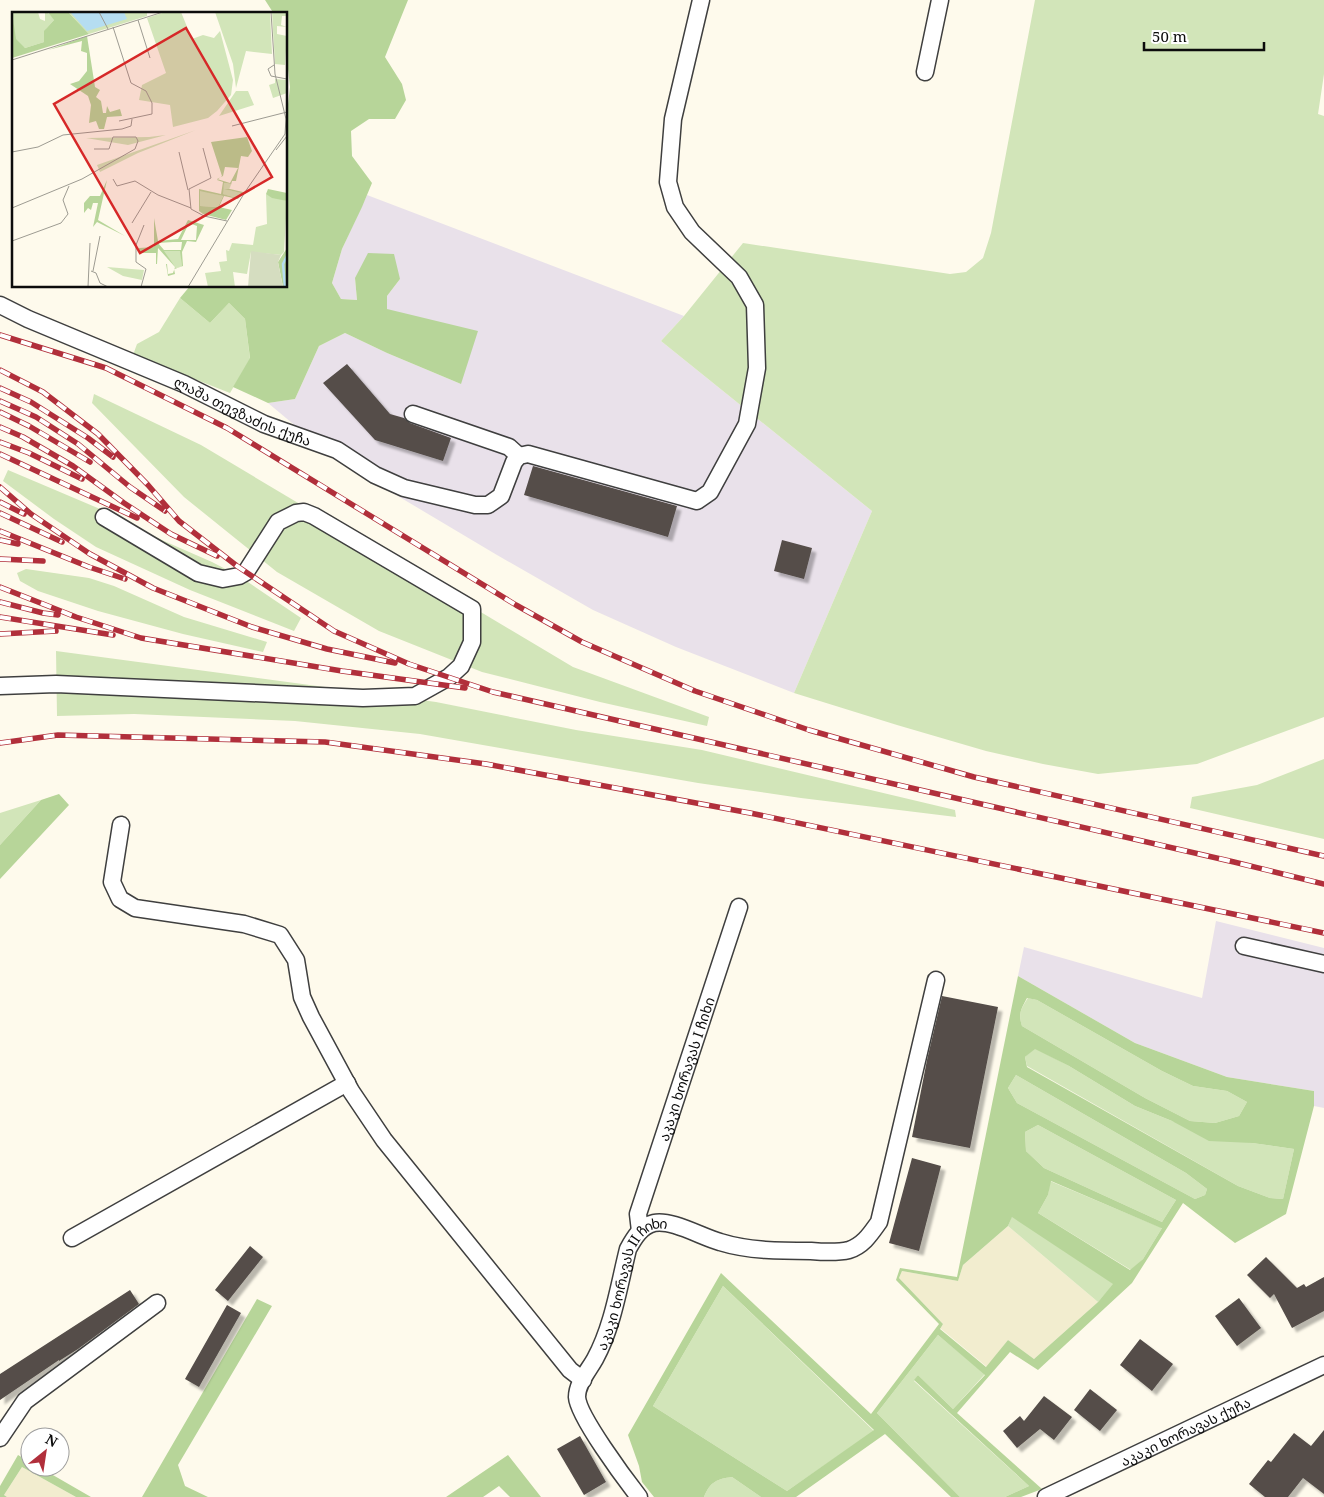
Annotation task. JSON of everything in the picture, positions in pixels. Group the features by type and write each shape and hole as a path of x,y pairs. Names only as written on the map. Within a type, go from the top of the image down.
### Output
{"street":[{"path":"413,414 509,447 519,456 528,454 697,501 710,492 747,424 758,368 755,304 740,277 692,232 676,206 668,182 673,118 701,0"},
{"path":"925,72 940,0"},
{"name":"ლაშა თევზაძის ქუჩა","path":"0,305 28,319 184,384 264,424 337,450 375,475 404,488 475,505 488,505 501,496 514,462 519,456"},
{"path":"0,686 56,684 363,698 415,696 450,677 461,666 472,642 472,609 314,516 304,512 296,513 278,522 246,572 239,576 223,579 198,573 104,517"},
{"path":"121,825 112,882 120,899 135,908 244,924 280,935 296,960 302,997 311,1017 347,1084 384,1140 570,1370 582,1380"},
{"name":"აკაკი ხორავას I ჩიხი","path":"640,1231 638,1214 739,907"},
{"path":"1244,946 1324,964"},
{"name":"აკაკი ხორავას II ჩიხი","path":"639,1497 582,1413 577,1396 582,1380 605,1339 628,1249 640,1231 646,1226 665,1222 720,1242 774,1251 832,1252 849,1250 864,1242 879,1222 936,980"},
{"path":"72,1238 347,1084"},
{"path":"0,1438 25,1401 157,1303"},
{"name":"აკაკი ხორავას ქუჩა","path":"1046,1497 1324,1365"}],"shaded area":[{"path":"367,195 684,316 661,341 872,511 794,693 676,647 593,610 334,458 268,403 295,399 319,346 345,333 461,384 387,309 387,296 400,279 355,278 357,300 341,299 332,283 342,249"},
{"path":"1216,921 1324,948 1324,1108 1314,1106 1314,1091 1227,1077 1135,1043 1018,976 1024,947 1202,998"},
{"path":"1008,1226 1098,1302 1034,1359 1008,1340 987,1367 940,1328 943,1324 899,1278 902,1271 958,1281 963,1265"},
{"path":"20,1470 20,1477 40,1477 76,1497 7,1497 4,1495"}],"green space":[{"path":"265,0 408,0 385,57 402,84 406,100 395,119 369,119 351,131 352,156 372,183 342,249 332,283 341,299 357,300 355,278 368,253 394,254 400,279 387,296 387,309 478,331 461,384 345,333 319,346 295,399 268,403 233,387 250,358 245,319 229,303 210,323 180,298 188,288 288,288 288,104 290,87 288,69 288,12 273,12"},
{"path":"1035,0 1324,0 1324,74 1318,114 1324,116 1324,717 1197,764 1098,774 986,751 794,693 872,511 661,341 684,316 743,243 950,274 966,272 983,258 991,233"},
{"path":"180,298 210,323 229,303 245,319 250,359 230,393 133,355 137,344 159,332"},
{"path":"94,394 201,445 573,667 709,717 707,726 600,702 482,672 379,631 277,572 184,497 92,403"},
{"path":"8,470 100,509 164,541 212,562 239,576 301,618 294,631 190,590 96,547 3,481"},
{"path":"26,569 89,578 114,586 184,617 267,642 263,652 183,634 98,611 38,591 20,581 17,573"},
{"path":"56,651 436,702 576,730 702,750 955,810 956,817 698,783 420,734 295,721 134,714 57,716"},
{"path":"1324,759 1324,839 1190,808 1192,797 1257,785"},
{"path":"59,794 69,805 0,879 0,845 41,800"},
{"path":"41,800 0,845 0,813"},
{"path":"1018,976 1135,1043 1227,1077 1314,1091 1314,1106 1286,1214 1235,1243 1183,1203 1132,1283 1038,1370 1010,1352 957,1413 1042,1489 1021,1497 1005,1497 1029,1486 914,1380 918,1375 953,1409 985,1375 938,1335 877,1413 960,1497 951,1497 885,1434 796,1497 761,1497 732,1477 715,1482 704,1497 654,1497 642,1482 639,1466 628,1435 721,1273 871,1414 939,1324 896,1280 900,1268 957,1277","holes":["1027,998 1037,1000 1162,1071 1193,1086 1227,1091 1247,1102 1239,1116 1215,1123 1190,1121 1145,1098 1022,1026 1020,1015","1035,1049 1069,1066 1135,1106 1172,1121 1209,1141 1252,1143 1294,1149 1283,1199 1270,1198 1238,1186 1027,1067 1025,1057","1016,1075 1186,1173 1207,1189 1205,1195 1195,1199 1017,1103 1008,1088","1038,1125 1176,1200 1162,1222 1044,1168 1026,1151 1025,1132","1051,1181 1162,1228 1143,1259 1130,1270 1038,1213 1048,1195","1012,1217 1113,1284 1098,1302 1034,1359 1008,1340 986,1367 940,1329 943,1324 899,1278 902,1271 958,1281 963,1265 1008,1226","723,1286 874,1430 787,1491 653,1406"]},
{"path":"1028,998 1037,1000 1162,1071 1193,1086 1227,1091 1247,1102 1239,1116 1215,1123 1190,1121 1145,1098 1022,1026 1021,1011"},
{"path":"1035,1048 1135,1106 1172,1121 1252,1143 1294,1149 1283,1199 1270,1198 1238,1186 1027,1066 1025,1057"},
{"path":"1016,1075 1186,1173 1207,1189 1205,1195 1195,1199 1017,1103 1008,1088"},
{"path":"1038,1125 1176,1200 1162,1222 1044,1168 1026,1151 1025,1132"},
{"path":"1050,1181 1162,1228 1143,1259 1131,1270 1038,1213 1048,1195"},
{"path":"1012,1216 1114,1284 1098,1302 1008,1226"},
{"path":"723,1286 874,1431 787,1491 653,1406"},
{"path":"257,1299 272,1306 178,1465 185,1486 208,1497 142,1497"},
{"path":"938,1335 985,1374 953,1409 918,1375 914,1381 1029,1486 1005,1497 960,1497 877,1413"},
{"path":"18,1455 20,1456 20,1470 4,1495 7,1497 0,1497 0,1486"},
{"path":"508,1455 541,1497 510,1497 499,1486 483,1497 446,1497"},
{"path":"40,1477 56,1477 91,1497 76,1497"},
{"path":"732,1477 761,1497 704,1497 715,1482"}],"building":[{"path":"347,364 390,414 451,438 443,461 375,440 323,383"},
{"path":"533,466 677,506 668,537 524,495"},
{"path":"782,540 812,548 804,579 774,571"},
{"path":"942,996 998,1007 970,1148 912,1137"},
{"path":"912,1158 941,1166 919,1251 889,1243"},
{"path":"250,1246 263,1257 228,1301 215,1290"},
{"path":"1266,1257 1297,1288 1304,1284 1306,1287 1324,1277 1324,1311 1292,1328 1274,1294 1270,1298 1247,1275"},
{"path":"130,1290 139,1304 78,1349 0,1400 0,1374"},
{"path":"1239,1298 1261,1328 1237,1346 1215,1316"},
{"path":"227,1305 241,1313 199,1387 185,1379"},
{"path":"1140,1339 1173,1364 1152,1391 1120,1365"},
{"path":"1090,1389 1117,1410 1100,1431 1074,1410"},
{"path":"1044,1396 1072,1417 1054,1440 1040,1429 1017,1448 1003,1431 1020,1416 1024,1421"},
{"path":"1324,1430 1324,1494 1303,1478 1288,1497 1265,1497 1249,1484 1268,1460 1271,1462 1294,1433 1311,1446"},
{"path":"580,1436 606,1482 584,1495 557,1449"}],"railway":[{"path":"0,335 106,368 227,428 516,605 582,642 695,691 809,730 974,777 1324,856"},
{"path":"0,370 43,392 98,434 148,485 179,521 237,566 334,631 409,664 493,692 1324,884"},
{"path":"0,388 31,402 88,438 113,457"},
{"path":"0,401 36,417 78,444 130,487 165,511"},
{"path":"0,412 29,426 90,462"},
{"path":"0,427 23,437 73,466 171,534 217,556"},
{"path":"0,442 29,453 82,479"},
{"path":"0,454 137,518"},
{"path":"0,487 31,514 90,554 153,588 252,627 327,649 395,663"},
{"path":"0,502 24,514"},
{"path":"0,513 62,542"},
{"path":"0,531 89,567 125,579"},
{"path":"0,540 18,544"},
{"path":"0,559 43,561"},
{"path":"0,587 76,617 141,638 342,671 465,688"},
{"path":"0,602 58,615"},
{"path":"0,617 113,635"},
{"path":"0,634 56,631"},
{"path":"0,743 58,735 325,742 486,764 750,813 1324,933"}]}
